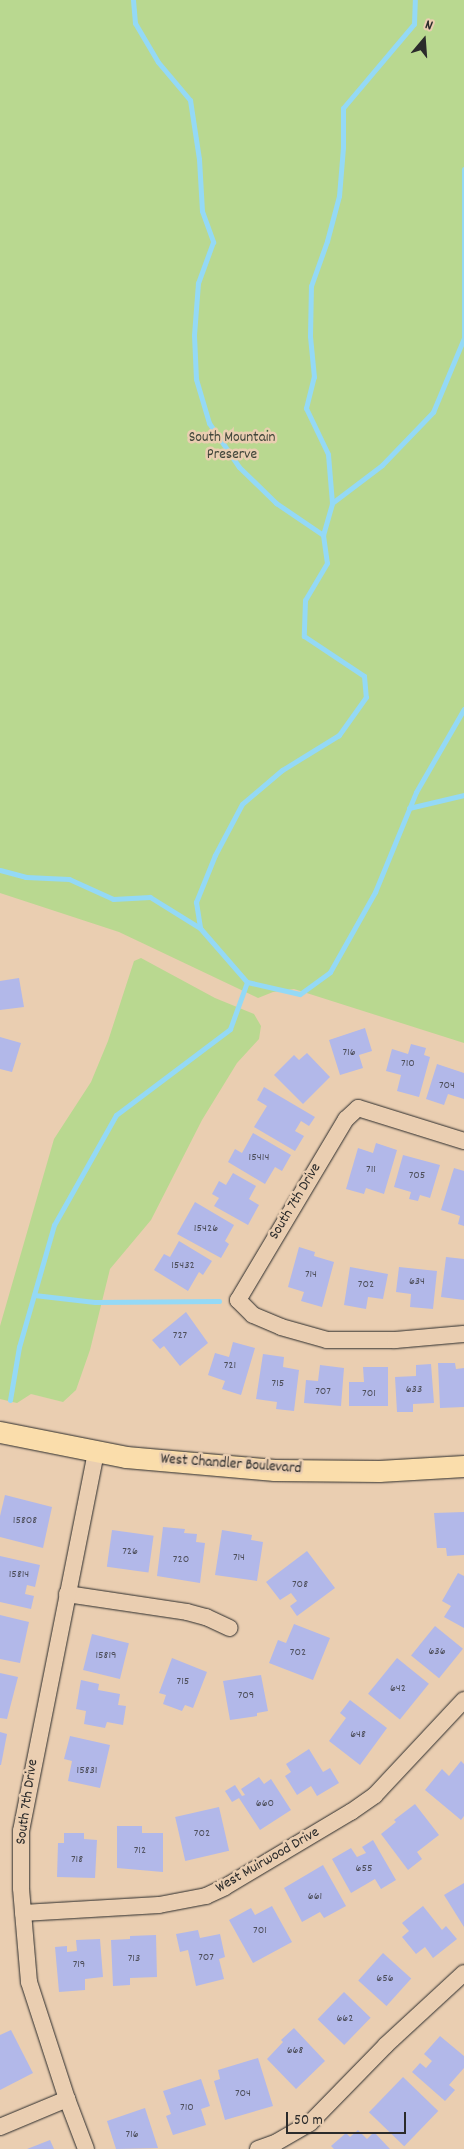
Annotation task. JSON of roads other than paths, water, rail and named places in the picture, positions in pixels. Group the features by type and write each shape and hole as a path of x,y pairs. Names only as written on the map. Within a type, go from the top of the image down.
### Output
{"main road":[{"name":"West Chandler Boulevard","path":"9,1434 96,1452 274,1470 379,1471 464,1466"}],"street":[{"name":"South 7th Drive","path":"464,1141 358,1108 346,1119 238,1300 253,1315 281,1327 327,1340 395,1340 464,1334"},
{"name":"South 7th Drive","path":"86,2149 67,2099 29,1982 22,1913 21,1831 96,1452"},
{"path":"67,1594 187,1612 206,1617 230,1628"},
{"name":"West Muirwood Drive","path":"22,1913 166,1904 206,1896 225,1887 343,1817 375,1795 464,1700"},
{"path":"258,2149 277,2142 310,2123 386,2045 464,1973"},
{"path":"0,2127 67,2099"}],"waterway":[{"path":"133,0 135,23 158,62 190,100 199,159 202,211 213,242 198,283 194,335 196,379 209,423 239,467 276,503 323,535 327,563 305,600 304,636 364,676 366,697 339,735 282,770 242,804 215,855 196,902 200,928 247,982"},
{"path":"323,535 332,503 328,454 306,408 314,377 310,336 311,286 327,241 339,196 343,147 343,108 414,24 415,0"},
{"path":"332,503 382,465 433,412 464,338 464,169"},
{"path":"10,1400 19,1347 54,1225 116,1115 230,1029 247,982 300,994 330,972 375,892 416,792 464,709"},
{"path":"409,808 464,795"},
{"path":"0,870 26,877 69,879 113,899 150,897 200,928"},
{"path":"34,1295 95,1302 219,1301"}],"park label":[{"name":"South Mountain Preserve","path":"232,446"}]}
